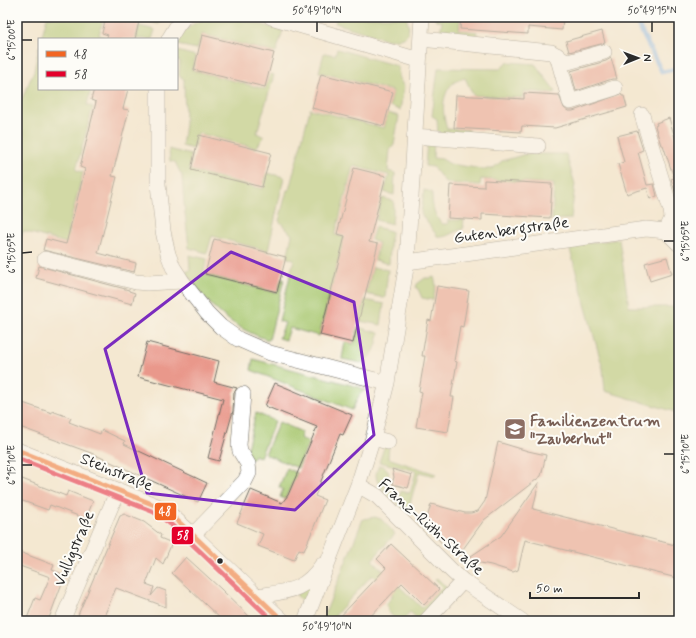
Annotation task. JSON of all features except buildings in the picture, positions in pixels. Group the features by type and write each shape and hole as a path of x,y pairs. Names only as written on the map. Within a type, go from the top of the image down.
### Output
{"street":[{"path":"170,38 184,17"},
{"path":"271,17 419,60"},
{"path":"305,621 358,485 388,383 407,262 422,17"},
{"path":"421,39 551,52 568,62 604,52"},
{"path":"557,55 570,102 615,88"},
{"path":"158,90 158,184 163,231 168,254 173,267 182,281 207,313 221,327 243,342 270,353 388,383"},
{"path":"642,115 671,210 672,218 666,231 679,244"},
{"path":"414,136 538,146"},
{"name":"Gutenbergstraße","path":"407,262 646,229 666,231"},
{"path":"45,259 136,282 147,283 182,281"},
{"path":"193,535 245,481 249,473 248,464 240,451 243,394"},
{"path":"373,438 388,442"},
{"name":"Steinstraße","path":"17,450 157,506 172,516 193,535 283,621"},
{"name":"Franz-Rüth-Straße","path":"358,485 377,496 463,581 522,621"},
{"name":"Vulligstraße","path":"62,621 118,490"},
{"path":"257,596 290,590 308,582 316,575 335,546"},
{"path":"426,621 463,581"}],"highlighted area":[{"path":"231,252 354,302 374,435 295,510 147,493 105,349"}],"green space":[{"path":"47,17 104,17 99,35 104,38 41,38"},
{"path":"141,17 164,17 159,24 140,20"},
{"path":"213,17 239,19 283,30 276,53 202,34 197,49 178,45 179,39 186,29 201,20"},
{"path":"337,17 406,17 409,26 408,32 404,38 389,40 335,23"},
{"path":"435,17 460,17 459,30 477,32 476,38 440,34 442,21 435,20"},
{"path":"139,26 155,30 152,38 136,38"},
{"path":"337,49 398,67 399,78 404,87 400,110 390,106 393,91 319,72 324,53 335,55"},
{"path":"38,51 38,90 91,90 87,105 93,107 76,170 83,172 67,235 89,241 88,249 23,231 19,243 17,242 17,110 34,71"},
{"path":"178,51 196,56 192,70 265,89 270,74 274,75 257,133 264,137 256,148 198,133 193,149 182,146 185,124 184,79 179,76 180,61 178,60"},
{"path":"508,62 535,64 556,92 524,91 522,98 473,95 465,78 460,79 453,83 446,93 444,117 447,129 469,130 469,136 438,135 437,119 432,116 438,68 500,69"},
{"path":"310,109 384,128 388,113 399,116 394,145 390,150 388,171 395,173 394,195 384,192 389,175 353,166 335,235 344,237 319,336 290,328 286,340 279,338 285,323 279,321 294,259 287,258 292,235 279,221 287,190 289,190"},
{"path":"427,142 434,142 433,158 442,159 450,164 483,169 492,169 502,161 526,154 566,154 575,184 571,219 552,220 554,184 481,179 480,185 446,183 433,167 425,166"},
{"path":"169,149 191,155 189,170 263,189 267,173 284,177 268,251 212,236 207,253 189,248 182,176 175,162 170,161"},
{"path":"424,190 432,192 434,209 442,224 448,224 448,220 464,220 463,229 442,237 438,237 421,214"},
{"path":"382,198 394,201 392,224 376,220"},
{"path":"375,227 391,231 389,264 375,260 379,243 371,240"},
{"path":"619,239 629,307 679,307 679,413 605,391 603,369 569,246"},
{"path":"189,255 207,259 203,274 277,293 282,278 284,279 269,340 232,322 211,305 186,272 190,270"},
{"path":"373,267 388,270 385,298 366,294"},
{"path":"434,277 436,285 433,300 422,298 418,289 416,288 417,284 425,278"},
{"path":"365,300 384,304 381,325 359,321"},
{"path":"358,327 379,333 374,351 369,358 361,363 342,359 345,342 354,344"},
{"path":"253,359 359,387 365,390 360,394 352,410 251,370"},
{"path":"256,413 275,421 260,457 254,455 251,460 245,456"},
{"path":"279,422 302,432 300,438 309,442 298,468 265,454"},
{"path":"385,445 389,446 388,458 436,474 435,476 419,472 407,514 397,504 401,491 410,493 416,471 379,462"},
{"path":"379,465 385,467 389,472 384,489 397,493 395,502 378,483 376,475"},
{"path":"287,468 297,473 285,499 280,497 283,489 279,487"},
{"path":"375,517 381,519 395,534 372,560 422,608 442,587 435,580 437,578 447,588 418,619 410,612 402,621 398,621 387,611 389,609 386,605 393,595 372,575 330,621 322,621 363,519"},
{"path":"313,583 307,606 296,595"}],"waterway":[{"path":"634,17 662,72 679,68"}],"transit line":[{"name":"48","path":"17,450 157,506 172,516 193,535 283,621"},
{"name":"58","path":"17,458 154,512 188,540 273,621"}],"place":[{"name":"Familienzentrum \"Zauberhut\"","path":"515,429"}]}
